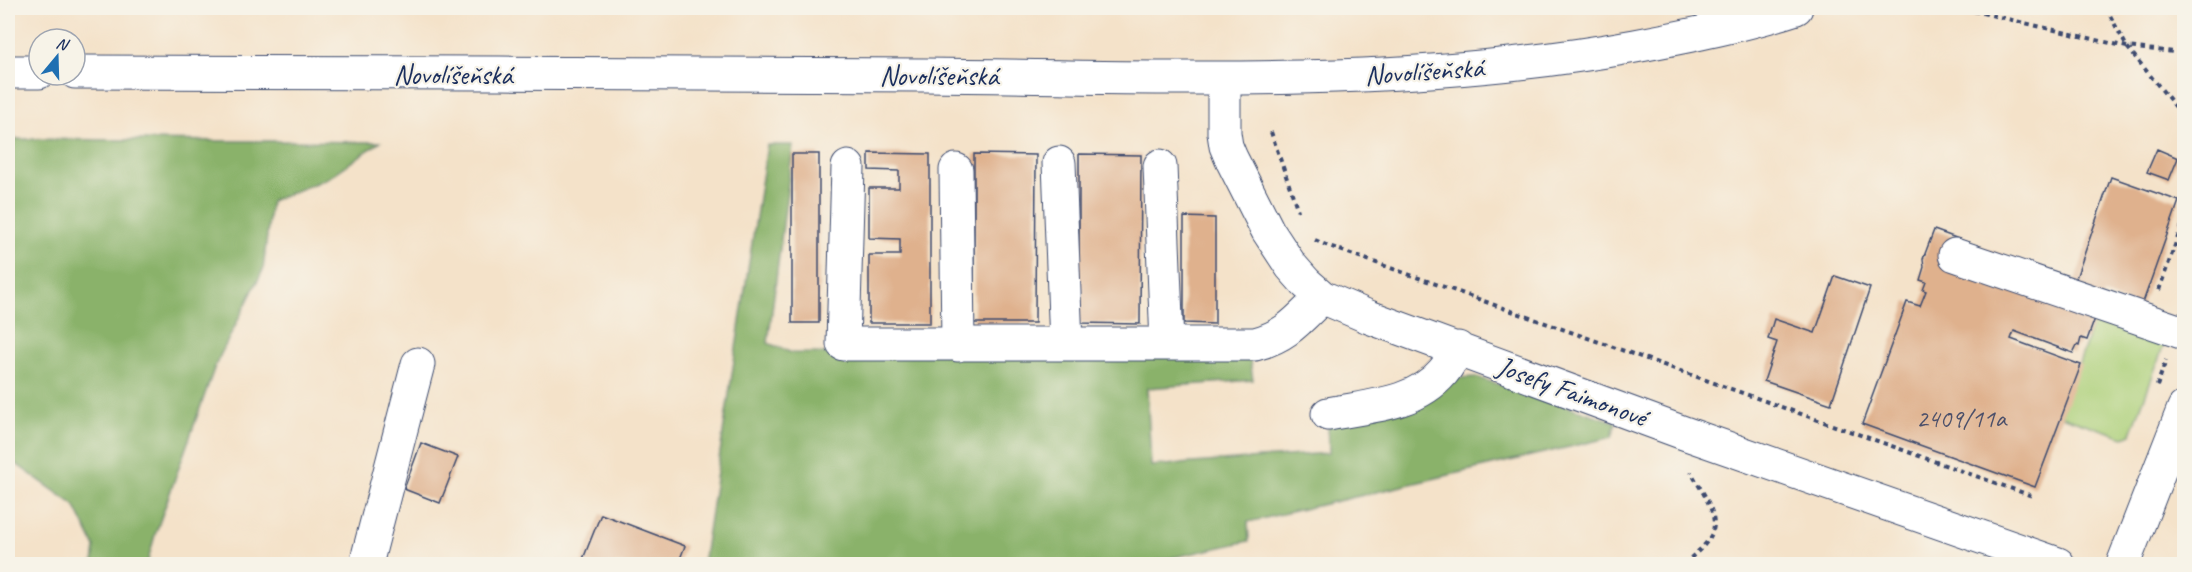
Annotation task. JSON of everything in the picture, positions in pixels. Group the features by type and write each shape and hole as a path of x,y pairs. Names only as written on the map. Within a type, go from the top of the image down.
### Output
{"street":[{"name":"Novolíšeňská","path":"87,72 1224,78 1394,74 1540,62 1663,41 1796,8"},
{"path":"8,72 27,72"},
{"name":"Josefy Faimonové","path":"1224,78 1224,133 1231,158 1268,231 1291,266 1322,297 1369,317 1684,433 2058,564"},
{"path":"1059,163 1066,344"},
{"path":"1160,166 1167,344"},
{"path":"848,167 843,344 1255,344 1282,335 1322,297"},
{"path":"956,170 958,345"},
{"path":"1955,255 2184,333"},
{"path":"1328,414 1408,398 1428,387 1444,371 1458,348"},
{"path":"366,564 418,364"},
{"path":"2123,564 2184,408"}],"path":[{"path":"2106,8 2127,46 2184,117"},
{"path":"1965,9 2127,46 2184,53"},
{"path":"1271,132 1299,214"},
{"path":"2148,321 2184,220"},
{"path":"1308,235 1326,246 2032,496"},
{"path":"1684,433 1683,455 1714,517 1715,527 1712,536 1684,564"}],"green space":[{"path":"8,139 380,142 328,178 271,201 263,270 215,366 155,535 147,564 93,564 95,547 74,505 8,458"},
{"path":"767,145 793,145 768,343 792,353 1249,354 1253,380 1147,388 1151,466 1329,453 1328,427 1456,378 1476,377 1616,422 1612,437 1248,522 1249,541 1143,564 703,564"},
{"path":"2095,317 2164,345 2131,434 2124,437 2061,416"}],"building":[{"path":"2157,149 2178,158 2169,180 2147,172"},
{"path":"869,153 930,154 930,323 869,323 869,255 900,255 900,239 869,238 869,188 899,188 899,171 869,170"},
{"path":"792,154 819,154 819,323 792,323"},
{"path":"974,154 1036,155 1035,323 974,323"},
{"path":"1079,154 1141,155 1140,324 1079,323"},
{"path":"2111,177 2179,201 2141,308 2104,294 2087,340 2081,338 2079,346 2077,345 2073,353 2014,331 2011,339 2081,365 2035,487 1862,424 1907,302 1920,306 1926,291 1923,290 1926,282 1920,280 1924,267 1923,259 1934,230 2075,281"},
{"path":"1184,217 1215,218 1215,324 1184,323"},
{"path":"1835,276 1870,288 1831,404 1764,381 1777,342 1768,339 1774,319 1815,333"},
{"path":"421,443 458,457 440,503 404,489"},
{"path":"601,514 685,546 678,564 581,564"}]}
